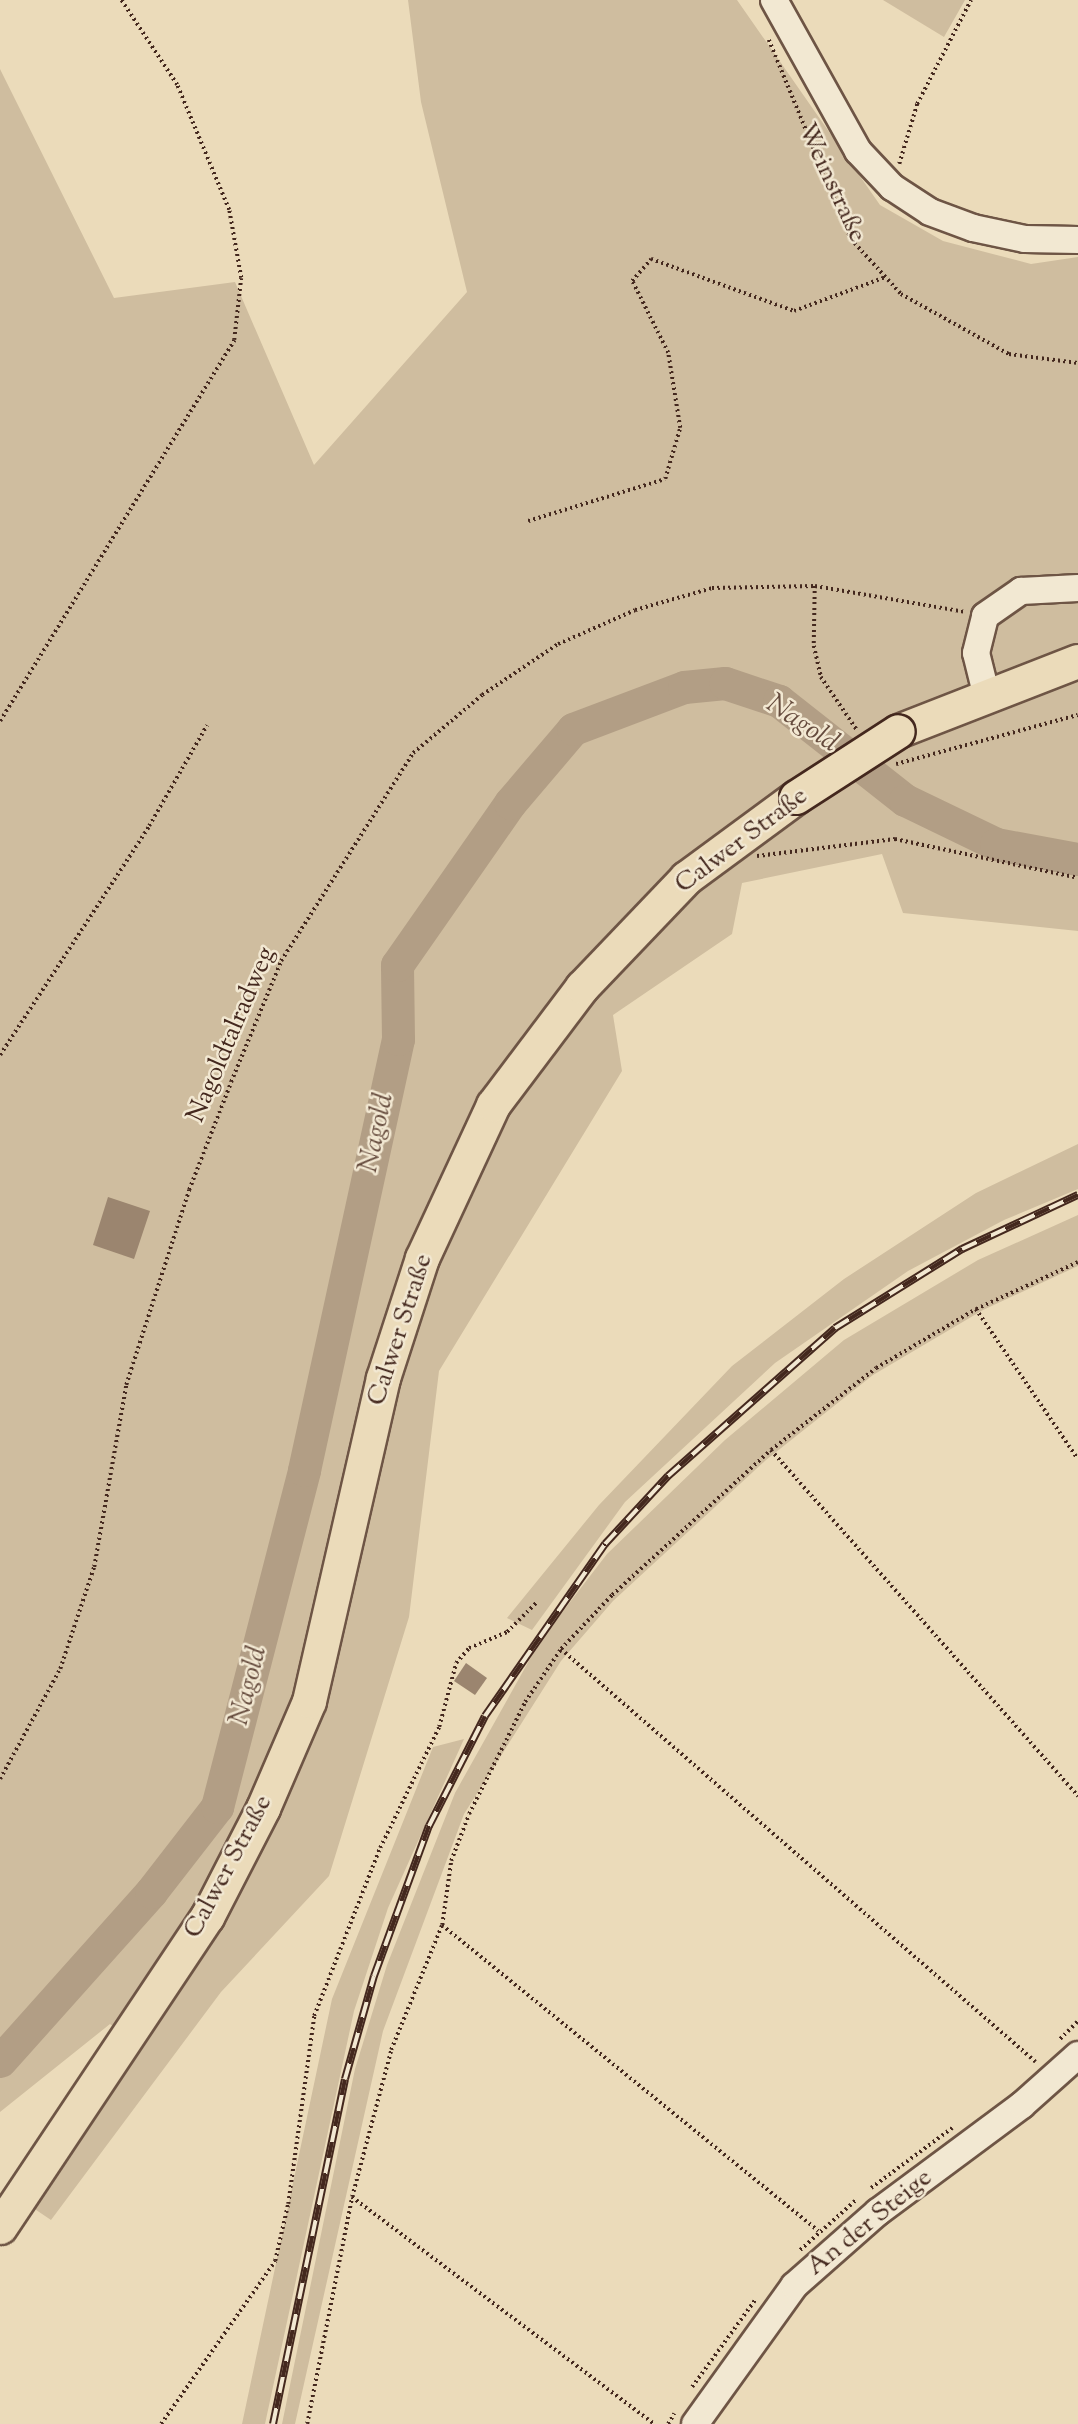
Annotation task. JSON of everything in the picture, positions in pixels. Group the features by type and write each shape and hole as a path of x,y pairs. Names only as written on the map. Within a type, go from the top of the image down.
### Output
{"main road":[{"name":"Calwer Straße","path":"0,2227 207,1917 264,1808 309,1701 383,1378 402,1318 422,1258 493,1105 582,987 686,878 796,797 898,731 986,692 1078,661"}],"street":[{"name":"Weinstraße","path":"774,0 858,150 892,187 930,212 973,229 1024,239 1078,240"},
{"path":"986,692 976,653 985,616 1021,591 1078,588"},
{"name":"An der Steige","path":"695,2424 794,2286 878,2212 1022,2105 1078,2055"}],"path":[{"path":"0,721 234,340 241,278 229,210 177,85 121,0"},
{"path":"892,187 917,104 971,0"},
{"name":"Weinstraße","path":"766,33 851,239 901,294 1009,354 1078,363"},
{"path":"528,522 665,479 680,428 667,353 632,281 651,259 794,311 886,277"},
{"name":"Nagoldtalradweg","path":"0,1779 60,1669 94,1567 126,1385 189,1190 231,1082 281,961 413,753 482,695 558,644 635,610 712,588 815,586 985,616"},
{"path":"0,1055 149,826 207,724"},
{"path":"729,847 764,858 895,839 1078,878"},
{"path":"307,2424 352,2197 391,2050 442,1925 451,1861 469,1814 526,1702 561,1649 771,1450 876,1368 976,1309 1078,1262"},
{"path":"976,1309 1078,1459"},
{"path":"771,1450 1078,1796"},
{"path":"161,2424 275,2261 288,2204 314,2016 380,1848 439,1727 456,1663 469,1648 507,1632 536,1603"},
{"path":"561,1649 1036,2062"},
{"path":"442,1925 818,2231"},
{"path":"352,2197 654,2424"}],"shaded area":[{"path":"408,0 737,0 880,205 943,241 1031,264 1078,257 1078,931 903,913 882,854 742,883 732,934 613,1015 622,1071 439,1371 409,1617 329,1876 221,1992 51,2220 8,2191 116,2029 110,2024 0,2112 0,69 114,298 235,282 314,465 467,292 421,102"},
{"path":"883,0 965,0 944,37"},
{"path":"1078,1144 1078,1189 1004,1220 908,1271 775,1363 625,1502 532,1630 507,1618 599,1505 732,1366 844,1279 976,1193"},
{"path":"1078,1215 1078,1266 983,1310 873,1375 766,1460 613,1601 561,1661 464,1814 383,2031 295,2424 282,2424 355,2069 387,1965 455,1793 540,1641 607,1554 725,1440 844,1340 978,1260"},
{"path":"464,1739 388,1908 354,2011 265,2424 242,2424 332,1999 433,1747"}],"building":[{"path":"108,1197 150,1211 134,1259 93,1245"},
{"path":"466,1663 487,1678 475,1695 454,1681"}],"waterway":[{"name":"Nagold","path":"0,2061 151,1892 217,1807 304,1470 398,1039 397,965 510,803 573,729 684,687 725,683 779,701 905,800 996,844 1078,859"}],"railway":[{"path":"273,2424 345,2079 374,1976 429,1826 485,1716 605,1544 668,1476 835,1328 962,1249 1078,1195"}]}
